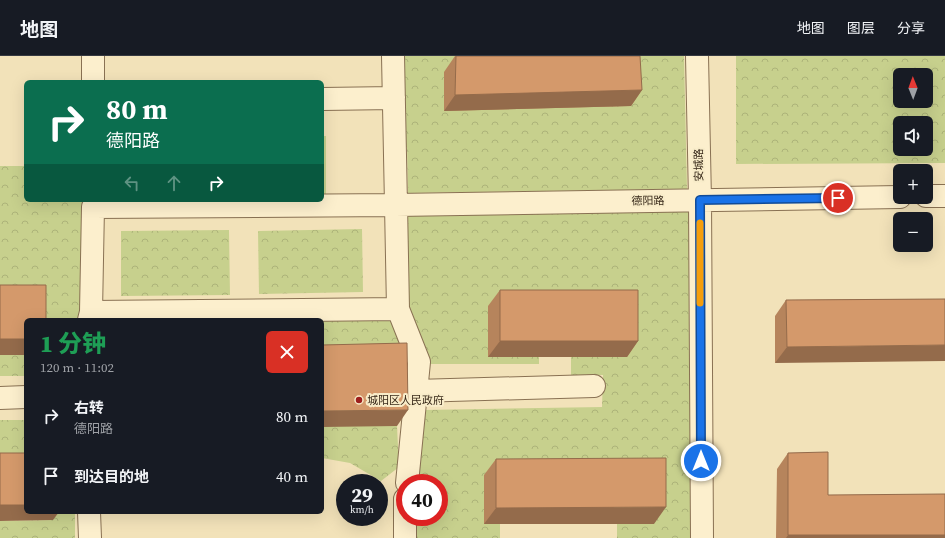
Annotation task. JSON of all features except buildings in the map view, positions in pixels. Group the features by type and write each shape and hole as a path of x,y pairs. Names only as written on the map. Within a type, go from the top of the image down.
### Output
{"street":[{"path":"93,56 93,80"},
{"path":"393,56 398,309 419,362 408,474"},
{"name":"安城路","path":"697,56 700,200 702,538"},
{"path":"324,99 394,98"},
{"path":"933,196 945,196"},
{"name":"德阳路","path":"93,203 396,205 893,197"},
{"path":"93,203 90,316 398,309"},
{"path":"416,391 594,386"},
{"path":"0,398 24,397"},
{"path":"90,514 90,538"},
{"path":"404,526 404,538"}],"green space":[{"path":"393,56 684,56 687,189 408,193 407,147 395,147"},
{"path":"736,56 945,56 945,163 736,164"},
{"path":"324,136 326,136 326,201 324,200"},
{"path":"0,166 24,166 24,202 85,202 84,311 82,318 31,318 0,302"},
{"path":"692,209 691,538 617,538 617,524 654,523 500,524 500,538 413,538 413,526 448,526 448,474 416,474 423,410 602,407 603,375 571,375 571,357 626,357 488,306 488,357 539,357 539,364 426,364 404,310 403,212"},
{"path":"362,229 363,292 259,294 258,231"},
{"path":"229,230 230,295 121,296 121,231"},
{"path":"390,317 406,362 397,426 399,467 388,476 388,474 369,474 350,463 324,458 324,320"},
{"path":"0,355 24,355 24,376 0,376"},
{"path":"0,420 24,420 24,469 0,470"},
{"path":"53,514 75,514 75,538 0,538 0,521 53,520"}],"slow traffic":[{"path":"700,223 700,303"}],"place":[{"name":"城阳区人民政府","path":"359,400"}],"route":[{"path":"701,461 700,200 838,198"}]}
